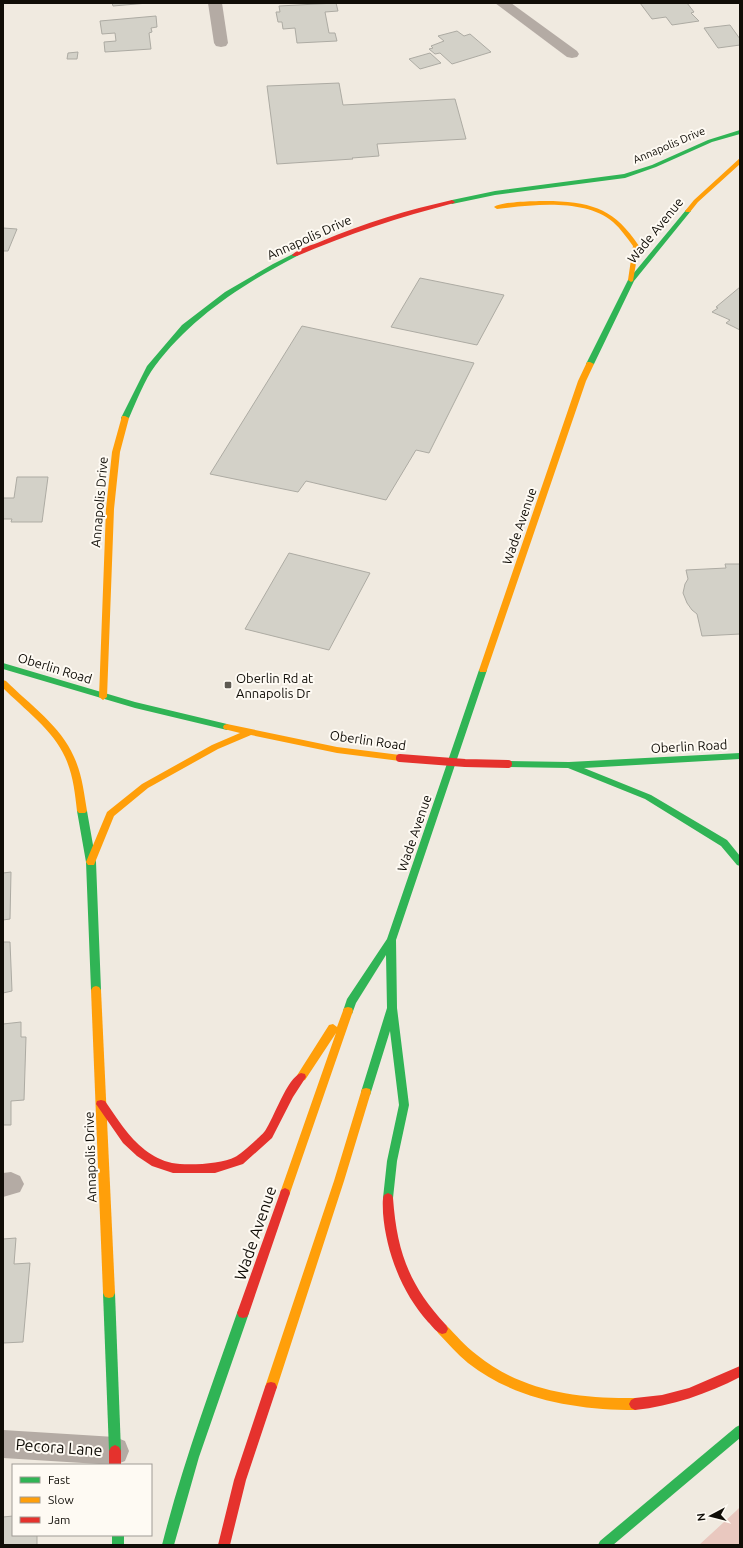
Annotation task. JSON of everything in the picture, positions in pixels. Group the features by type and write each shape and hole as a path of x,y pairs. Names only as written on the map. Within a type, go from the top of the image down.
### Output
{"main road":[{"name":"Annapolis Drive","path":"103,697 106,648 107,560 112,483 117,446 128,410 143,380 168,346 206,308 247,281 317,244 340,234 394,216 478,195 582,183 625,176 649,168 722,135 740,132"},
{"name":"Wade Avenue","path":"168,1545 176,1510 203,1427 351,1002 392,940 582,381 631,280 696,201 740,160"},
{"path":"486,208 572,204 590,207 606,214 622,226 636,246 631,280"},
{"name":"Annapolis Drive","path":"394,216 463,210"},
{"name":"Oberlin Road","path":"3,666 103,697 250,732 337,750 442,762 569,765 740,756"},
{"name":"Annapolis Drive","path":"3,683 61,741 71,761 77,780 91,862 115,1458"},
{"name":"Annapolis Drive","path":"91,862 110,814 145,786 215,747 250,732"},
{"path":"569,765 648,797 724,843 740,862"},
{"name":"Wade Avenue","path":"224,1545 240,1480 339,1181 392,1008 392,940"},
{"path":"101,1104 127,1140 141,1154 156,1163 173,1168 190,1169 215,1168 239,1161 268,1135 289,1094 351,1002"},
{"path":"392,1008 405,1101 388,1175 388,1213 397,1254 412,1292 426,1312 446,1334 477,1362 497,1375 519,1385 570,1401 618,1406 670,1399 715,1386 740,1371"},
{"path":"604,1545 740,1431"}],"street":[{"path":"215,3 221,43"},
{"path":"502,3 572,54"},
{"name":"Pecora Lane","path":"3,1444 115,1458"}],"shaded area":[{"path":"740,1507 740,1545 699,1545 736,1511"}],"building":[{"path":"112,3 148,3 113,6"},
{"path":"336,3 338,11 325,12 329,33 335,33 337,41 297,43 295,28 283,29 282,22 278,22 276,12 280,12 279,6"},
{"path":"640,3 687,3 694,12 691,13 699,21 672,25 666,17 652,19"},
{"path":"156,16 157,27 151,28 152,32 149,33 151,49 105,52 104,42 116,41 115,33 102,34 100,21"},
{"path":"730,25 740,39 740,45 718,48 704,28"},
{"path":"457,31 464,36 470,34 491,52 452,64 440,53 435,54 429,49 433,48 431,46 444,41 438,36"},
{"path":"78,52 77,59 67,59 68,53"},
{"path":"430,53 441,63 420,69 409,59"},
{"path":"339,83 343,105 455,99 466,139 377,144 379,156 277,164 267,86"},
{"path":"3,228 17,229 8,251 3,251"},
{"path":"420,278 504,295 477,345 391,327"},
{"path":"740,287 740,330 726,323 730,320 712,312"},
{"path":"302,326 474,363 429,453 416,450 386,500 306,481 298,492 210,474"},
{"path":"17,477 48,477 42,522 11,522 12,519 3,519 3,498 14,498"},
{"path":"289,553 370,573 329,650 245,629"},
{"path":"725,564 740,564 740,634 702,636 697,614 687,603 683,593 688,579 686,570 726,568"},
{"path":"11,872 10,919 3,920 3,873"},
{"path":"3,942 10,942 12,991 3,993"},
{"path":"21,1022 21,1037 26,1037 24,1100 11,1101 11,1125 3,1125 3,1024"},
{"path":"16,1238 14,1264 30,1263 23,1342 3,1343 3,1239"},
{"path":"12,1516 12,1536 37,1536 37,1545 3,1545 3,1517"}],"traffic: fast":[{"path":"452,202 495,193 625,176 654,166 710,141 740,132"},
{"path":"590,364 631,280 688,211"},
{"path":"125,418 151,366 185,327 227,293 295,255"},
{"path":"3,666 135,705 227,727"},
{"path":"348,1011 351,1002 391,940 483,670"},
{"path":"508,764 569,765 740,756"},
{"path":"569,765 648,797 724,843 740,862"},
{"path":"82,811 91,862 96,990"},
{"path":"366,1092 392,1008 391,940"},
{"path":"388,1198 392,1161 404,1105 392,1008"},
{"path":"109,1293 115,1451"},
{"path":"168,1545 193,1457 243,1313"},
{"path":"604,1545 740,1431"},
{"path":"118,1536 118,1545"}],"traffic: slow":[{"path":"688,211 696,201 740,160"},
{"path":"497,207 538,203 568,204 582,206 607,215 620,225 636,246 631,280"},
{"path":"483,670 582,381 590,364"},
{"path":"103,697 110,509 116,452 125,418"},
{"path":"3,683 60,740 70,756 78,783 82,811"},
{"path":"227,727 337,750 400,758"},
{"path":"91,862 110,814 145,786 215,747 250,732"},
{"path":"96,990 109,1293"},
{"path":"285,1193 348,1011"},
{"path":"301,1077 333,1028"},
{"path":"271,1387 339,1181 366,1092"},
{"path":"442,1329 478,1363 514,1384 553,1397 573,1401 635,1404"}],"traffic: jam":[{"path":"295,255 372,224 411,212 452,202"},
{"path":"400,758 465,763 508,764"},
{"path":"101,1104 127,1140 141,1153 156,1163 173,1168 215,1168 239,1161 268,1135 289,1094 301,1077"},
{"path":"243,1313 285,1193"},
{"path":"388,1198 392,1235 402,1270 419,1301 442,1329"},
{"path":"635,1404 649,1403 689,1393 740,1371"},
{"path":"224,1545 240,1480 271,1387"},
{"path":"115,1451 115,1464"}],"place":[{"name":"Oberlin Rd at Annapolis Dr","path":"228,685"}]}
